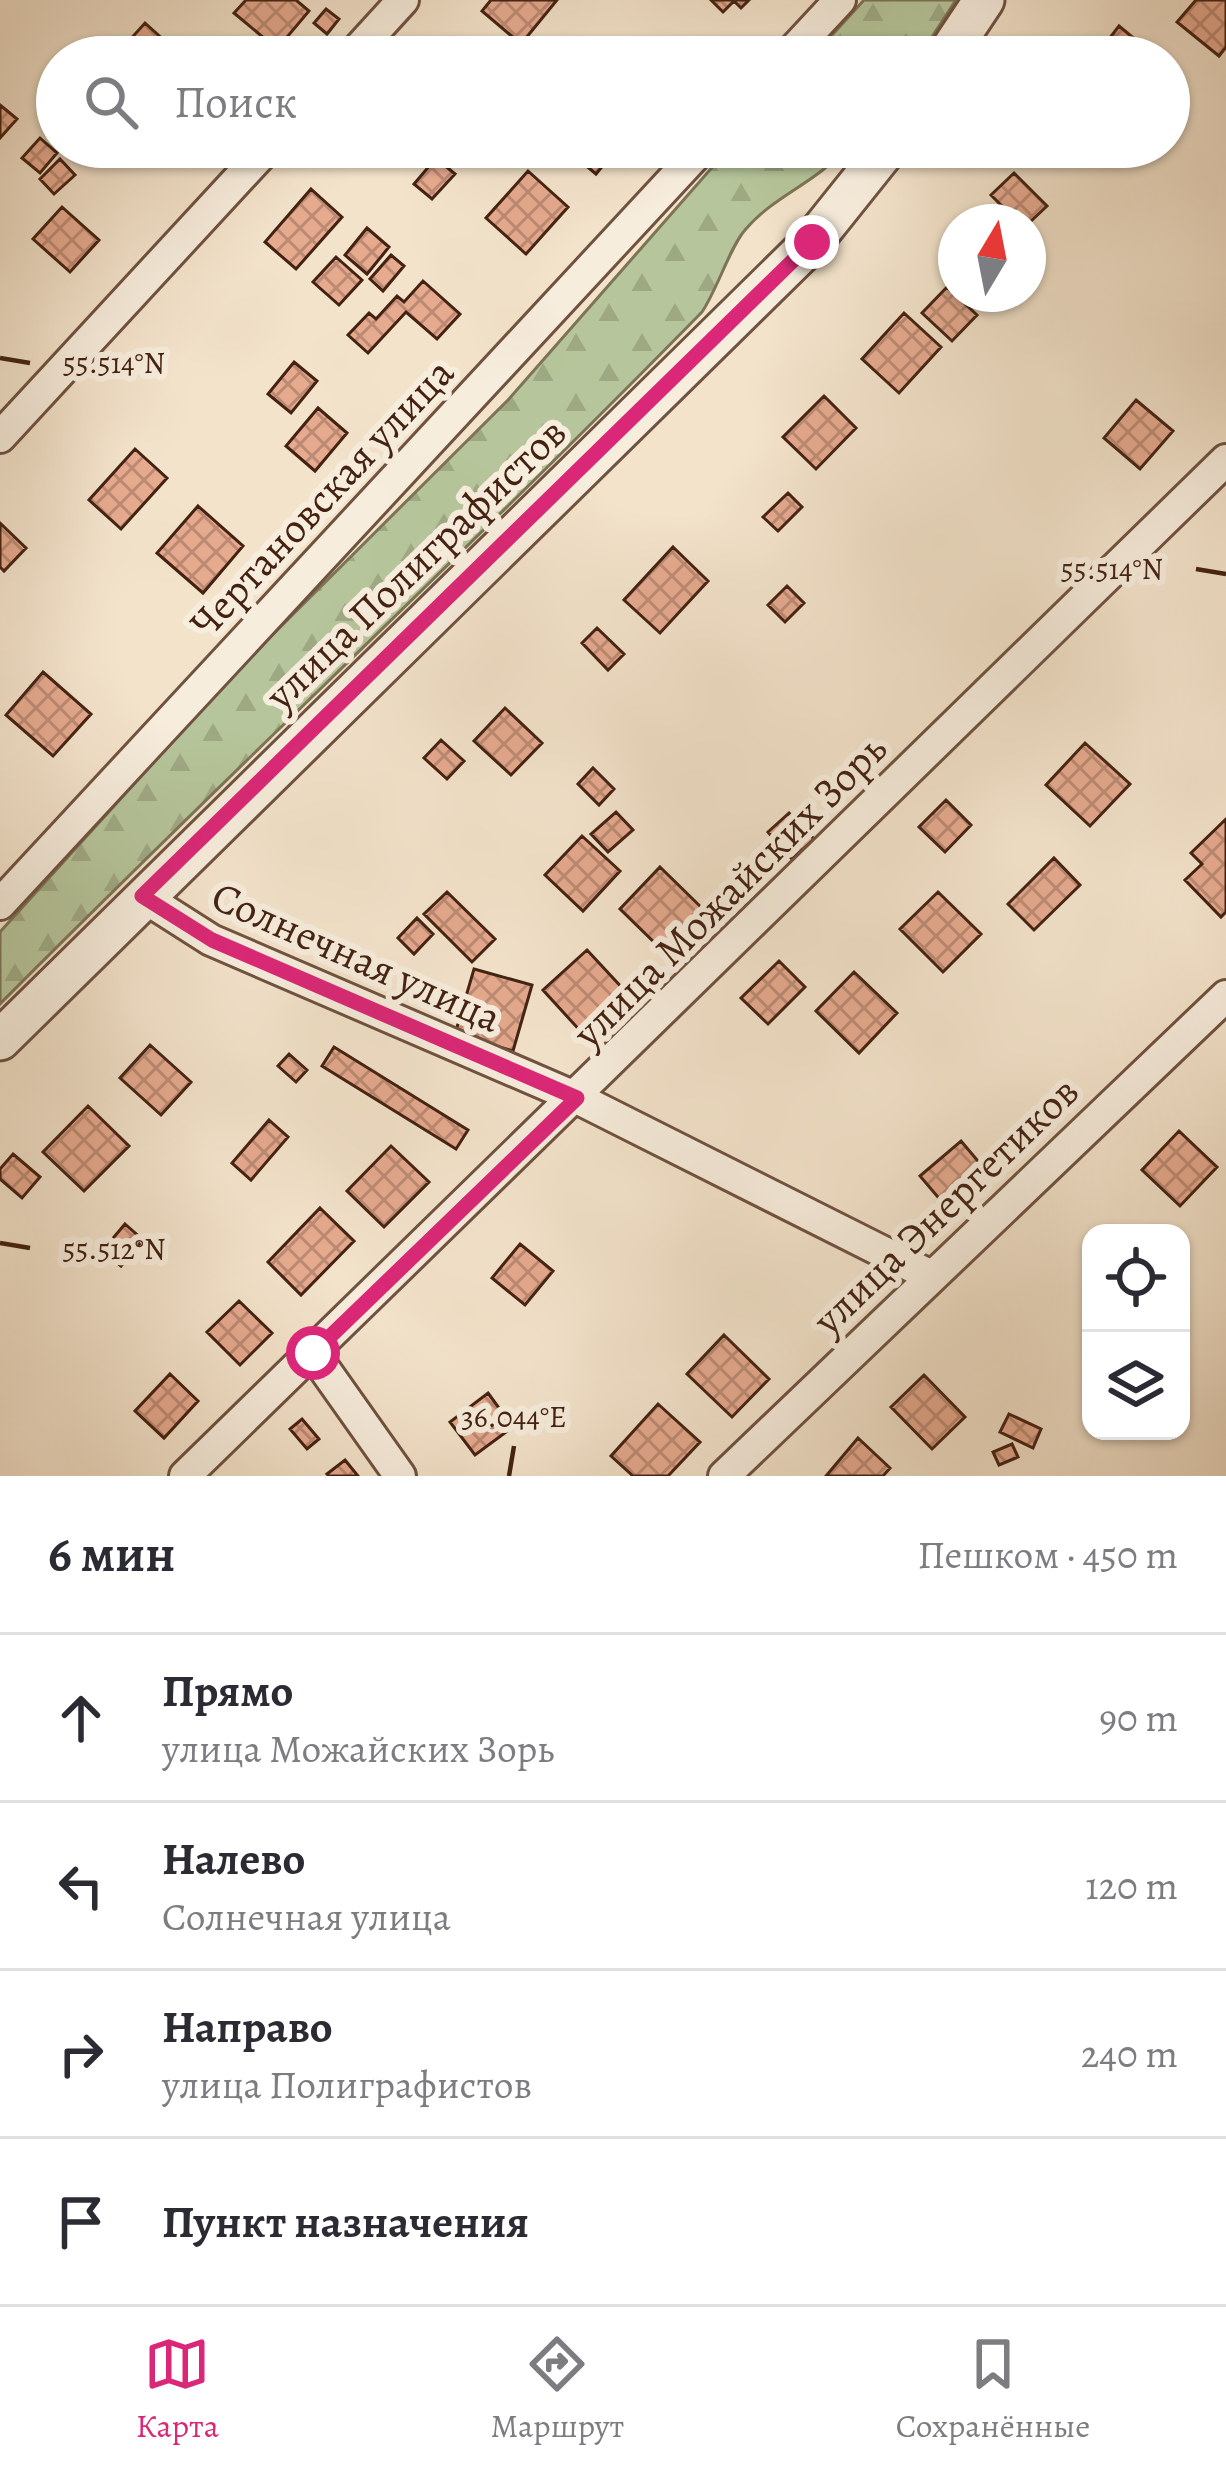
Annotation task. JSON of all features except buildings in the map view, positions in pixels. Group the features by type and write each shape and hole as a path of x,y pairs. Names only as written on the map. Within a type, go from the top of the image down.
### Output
{"street":[{"path":"370,36 403,0"},
{"path":"807,36 840,0"},
{"path":"960,36 983,0"},
{"path":"0,437 249,168"},
{"name":"Чертановская улица","path":"0,904 684,168"},
{"name":"улица Полиграфистов","path":"0,1040 812,242 871,168"},
{"name":"улица Можайских Зорь","path":"184,1476 577,1098 1226,460"},
{"name":"Солнечная улица","path":"142,896 212,940 577,1098 931,1276"},
{"name":"улица Энергетиков","path":"724,1476 1226,996"},
{"path":"313,1353 400,1476"}],"green space":[{"path":"864,0 956,0 933,36 831,36"},
{"path":"712,168 825,168 769,207 740,237 702,312 0,1004 0,932 237,670 508,400"}],"route":[{"path":"313,1353 577,1098 212,940 142,896 812,242"}]}
